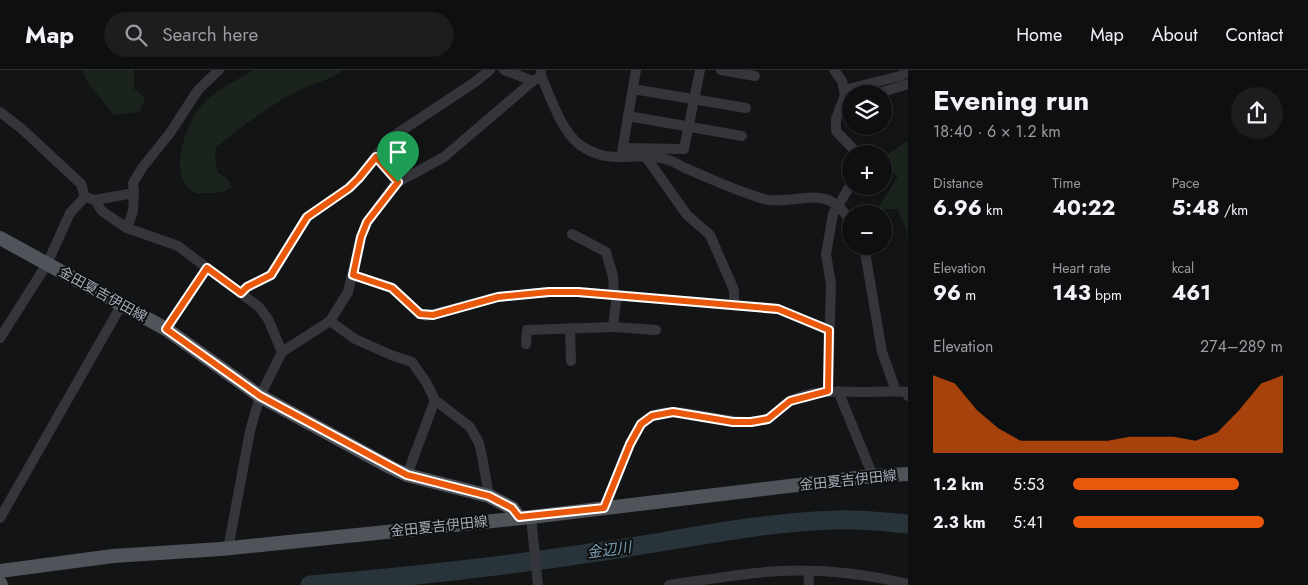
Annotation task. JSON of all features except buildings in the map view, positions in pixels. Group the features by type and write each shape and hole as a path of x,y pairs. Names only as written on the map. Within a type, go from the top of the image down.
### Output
{"main road":[{"name":"金田夏吉伊田線","path":"0,238 166,329 260,396 407,475 489,496 528,519"},
{"name":"金田夏吉伊田線","path":"0,571 113,556 228,549 528,519 604,508 873,476 908,474"}],"street":[{"path":"127,228 133,211 133,183 142,168 170,133 198,90 219,70"},
{"path":"241,293 247,287 271,275 307,217 349,188 389,139 490,70"},
{"path":"504,70 538,76"},
{"path":"622,153 636,70"},
{"path":"538,76 567,132 580,145 599,154 684,149 700,70"},
{"path":"721,70 755,76"},
{"path":"834,70 843,85"},
{"path":"864,85 900,76 908,72"},
{"path":"228,549 250,431 260,396 282,352 330,321 348,292 361,237 367,222 398,182 444,157 538,76"},
{"path":"892,89 908,84"},
{"path":"633,89 746,108"},
{"path":"842,109 836,119 836,131 849,145"},
{"path":"0,112 22,129 81,184 101,210 127,228 178,246 259,307 268,319 282,352"},
{"path":"628,116 742,136"},
{"path":"622,153 661,158 751,195 770,200 823,198 838,206 842,211"},
{"path":"376,157 398,182"},
{"path":"646,157 687,215 710,235 734,290 734,305"},
{"path":"0,338 47,264 70,213 90,198 134,193"},
{"path":"844,195 833,214 826,254 831,284 829,330 833,391 873,476"},
{"path":"572,234 606,252 613,276 615,294 613,327"},
{"path":"866,255 882,352 896,391"},
{"path":"166,329 207,268"},
{"path":"353,275 392,288 420,314 426,316 498,297 549,292 615,294 778,309 829,330"},
{"path":"0,518 122,304"},
{"path":"330,321 355,339 412,362 426,382 435,400 470,427 479,444 489,496"},
{"path":"526,344 527,330 613,327 656,330"},
{"path":"570,328 571,361"},
{"path":"604,508 630,444 641,424 652,416 673,412 733,422 751,422 768,419 790,401 833,391 908,392"},
{"path":"407,475 435,400"},
{"path":"528,519 538,585"},
{"path":"808,571 809,585"},
{"path":"669,585 757,572 808,571 876,576 908,584"}],"shaded area":[{"path":"82,70 134,70 134,89 145,97 140,112 114,115 88,83"},
{"path":"254,70 343,70 332,77 286,97 255,117 216,147 215,160 218,173 228,179 232,187 220,192 196,193 187,187 182,178 180,166 184,141 193,118 210,98 224,87"},
{"path":"908,141 908,246 907,232 898,209 892,209 892,205 880,205 886,195 892,195 892,186 898,176 892,172 892,152"}],"waterway":[{"name":"金辺川","path":"310,585 530,562 720,532 807,521 845,520 908,524"}],"route":[{"path":"376,157 398,182 393,186 367,222 361,237 353,275 392,288 420,314 426,316 433,315 498,297 549,292 614,294 778,309 829,330 828,391 790,401 768,419 751,422 733,422 673,412 652,416 641,424 630,444 604,508 519,517 512,508 489,496 407,475 390,466 260,396 166,329 207,268 241,293 247,287 271,275 307,217 349,188 376,157"}]}
